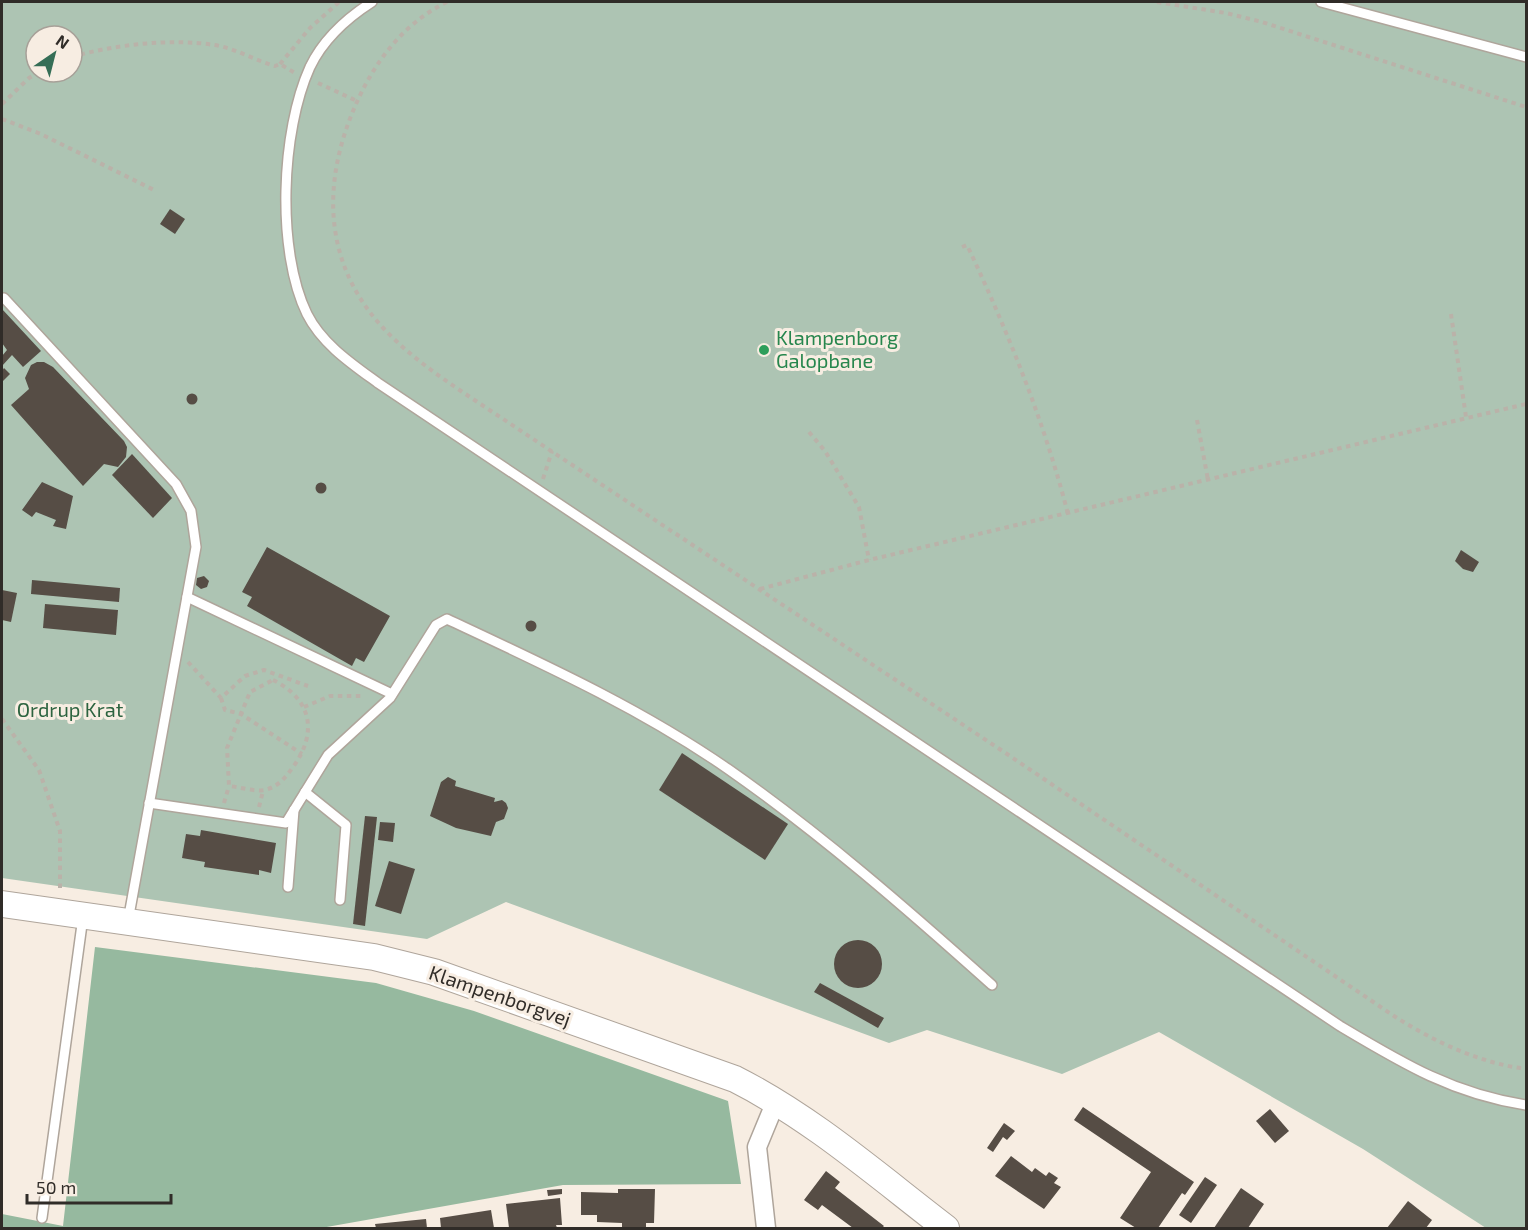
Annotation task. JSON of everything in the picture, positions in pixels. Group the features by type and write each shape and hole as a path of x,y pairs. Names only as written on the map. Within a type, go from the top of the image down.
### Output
{"street":[{"name":"Klampenborgvej","path":"2,904 71,916 374,957 434,972 689,1060 735,1079 776,1101 819,1131 946,1228"},
{"path":"766,1228 757,1147 776,1101"}],"lane":[{"path":"372,2 345,22 317,55 305,81 296,114 289,161 288,229 292,262 302,301 318,331 348,361 1340,1026 1412,1069 1456,1089 1527,1105"},
{"path":"1321,2 1527,57"},
{"path":"4,298 176,484 191,511 196,548 127,923"},
{"path":"187,597 391,696"},
{"path":"149,803 286,823 328,755 391,696 435,625 447,619 594,688 727,768 884,888 992,985"},
{"path":"305,792 346,825 340,900"},
{"path":"288,887 294,810"},
{"path":"42,1218 71,916"}],"path":[{"path":"84,54 93,51 202,44 230,49 275,66 286,60 310,28 339,2"},
{"path":"447,2 429,11 398,37 368,79 347,125 335,165 333,224 345,268 359,294 392,337 427,368 1410,1027 1460,1051 1527,1069"},
{"path":"1157,2 1226,13 1262,22 1527,107"},
{"path":"2,104 24,83"},
{"path":"2,119 41,134 156,191"},
{"path":"962,247 967,245 996,306 1051,446 1068,514"},
{"path":"1451,314 1466,417"},
{"path":"759,589 869,560 1527,404"},
{"path":"1197,420 1208,480"},
{"path":"809,432 825,451 859,507 869,560"},
{"path":"538,490 552,452"},
{"path":"177,650 221,698 225,710 241,714 302,754"},
{"path":"221,698 245,676 264,670 308,686"},
{"path":"273,680 288,688 304,707 309,725 302,754 280,784 263,790 229,786 227,748 250,692 273,680"},
{"path":"304,707 330,696 391,696"},
{"path":"2,719 39,770 60,831 71,916"}],"green space":[{"name":"Klampenborg Galopbane","path":"2,2 1526,2 1526,1228 1486,1228 1363,1149 1159,1032 1062,1074 927,1030 889,1043 506,902 427,939 2,878"},
{"path":"95,947 376,983 474,1011 728,1101 741,1184 563,1185 321,1228 2,1228 2,1214 63,1226"}],"building":[{"path":"170,209 185,219 175,234 160,224"},
{"path":"2,309 41,351 23,367 12,355 2,366 2,356 7,350 2,343"},
{"path":"44,362 53,367 124,441 127,447 126,457 118,467 104,464 83,486 11,405 29,389 25,378 31,365"},
{"path":"4,368 10,374 2,382 2,371"},
{"path":"192,394 196,395 196,403 192,404 188,403 187,399 188,395"},
{"path":"132,454 172,498 153,518 112,475"},
{"path":"42,482 73,496 66,529 53,526 56,520 36,512 32,517 22,510"},
{"path":"321,482 327,488 321,494 315,488"},
{"path":"267,547 390,616 364,662 356,658 352,666 247,606 252,597 242,592"},
{"path":"1461,550 1479,562 1473,572 1463,569 1455,561"},
{"path":"204,576 209,581 207,587 201,589 196,585 197,578"},
{"path":"32,580 120,588 119,602 31,594"},
{"path":"2,590 17,593 11,622 2,620"},
{"path":"45,604 118,610 116,635 43,628"},
{"path":"531,621 535,622 535,630 531,631 527,630 526,626 527,622"},
{"path":"682,753 788,824 765,860 659,790"},
{"path":"448,777 456,781 455,786 495,798 494,802 502,800 506,803 508,808 504,819 496,822 491,836 456,828 430,816 441,782"},
{"path":"365,816 377,817 365,926 353,924"},
{"path":"380,822 395,823 393,842 378,840"},
{"path":"201,830 276,843 271,873 259,870 259,875 204,867 205,862 182,858 186,834 200,836"},
{"path":"389,861 415,869 401,914 375,906"},
{"path":"853,940 863,940 875,947 882,959 882,969 875,981 863,988 853,988 838,977 834,969 834,959 845,944"},
{"path":"820,983 884,1018 878,1028 814,992"},
{"path":"1083,1107 1194,1182 1185,1195 1182,1193 1158,1228 1136,1228 1120,1218 1151,1172 1074,1120"},
{"path":"1270,1109 1289,1131 1275,1143 1256,1121"},
{"path":"1004,1123 1015,1131 1007,1140 1003,1137 993,1152 987,1148"},
{"path":"1011,1156 1032,1172 1035,1168 1046,1176 1049,1172 1058,1178 1054,1183 1061,1187 1044,1209 995,1176"},
{"path":"826,1171 840,1182 835,1188 884,1226 882,1228 853,1228 822,1205 818,1210 804,1200"},
{"path":"1205,1177 1217,1185 1191,1223 1179,1215"},
{"path":"1241,1188 1264,1204 1248,1228 1214,1228"},
{"path":"562,1189 562,1194 548,1196 547,1190"},
{"path":"618,1189 655,1189 654,1223 646,1223 646,1228 622,1228 622,1223 597,1222 597,1215 581,1215 581,1192 618,1193"},
{"path":"560,1198 562,1225 556,1225 557,1228 509,1228 506,1204"},
{"path":"1408,1201 1432,1220 1426,1228 1387,1228"},
{"path":"491,1210 494,1228 441,1228 440,1218"},
{"path":"426,1219 427,1228 376,1228 375,1224"}],"place":[{"name":"Klampenborg Galopbane","path":"764,350"}],"park label":[{"name":"Ordrup Krat","path":"70,710"}]}
